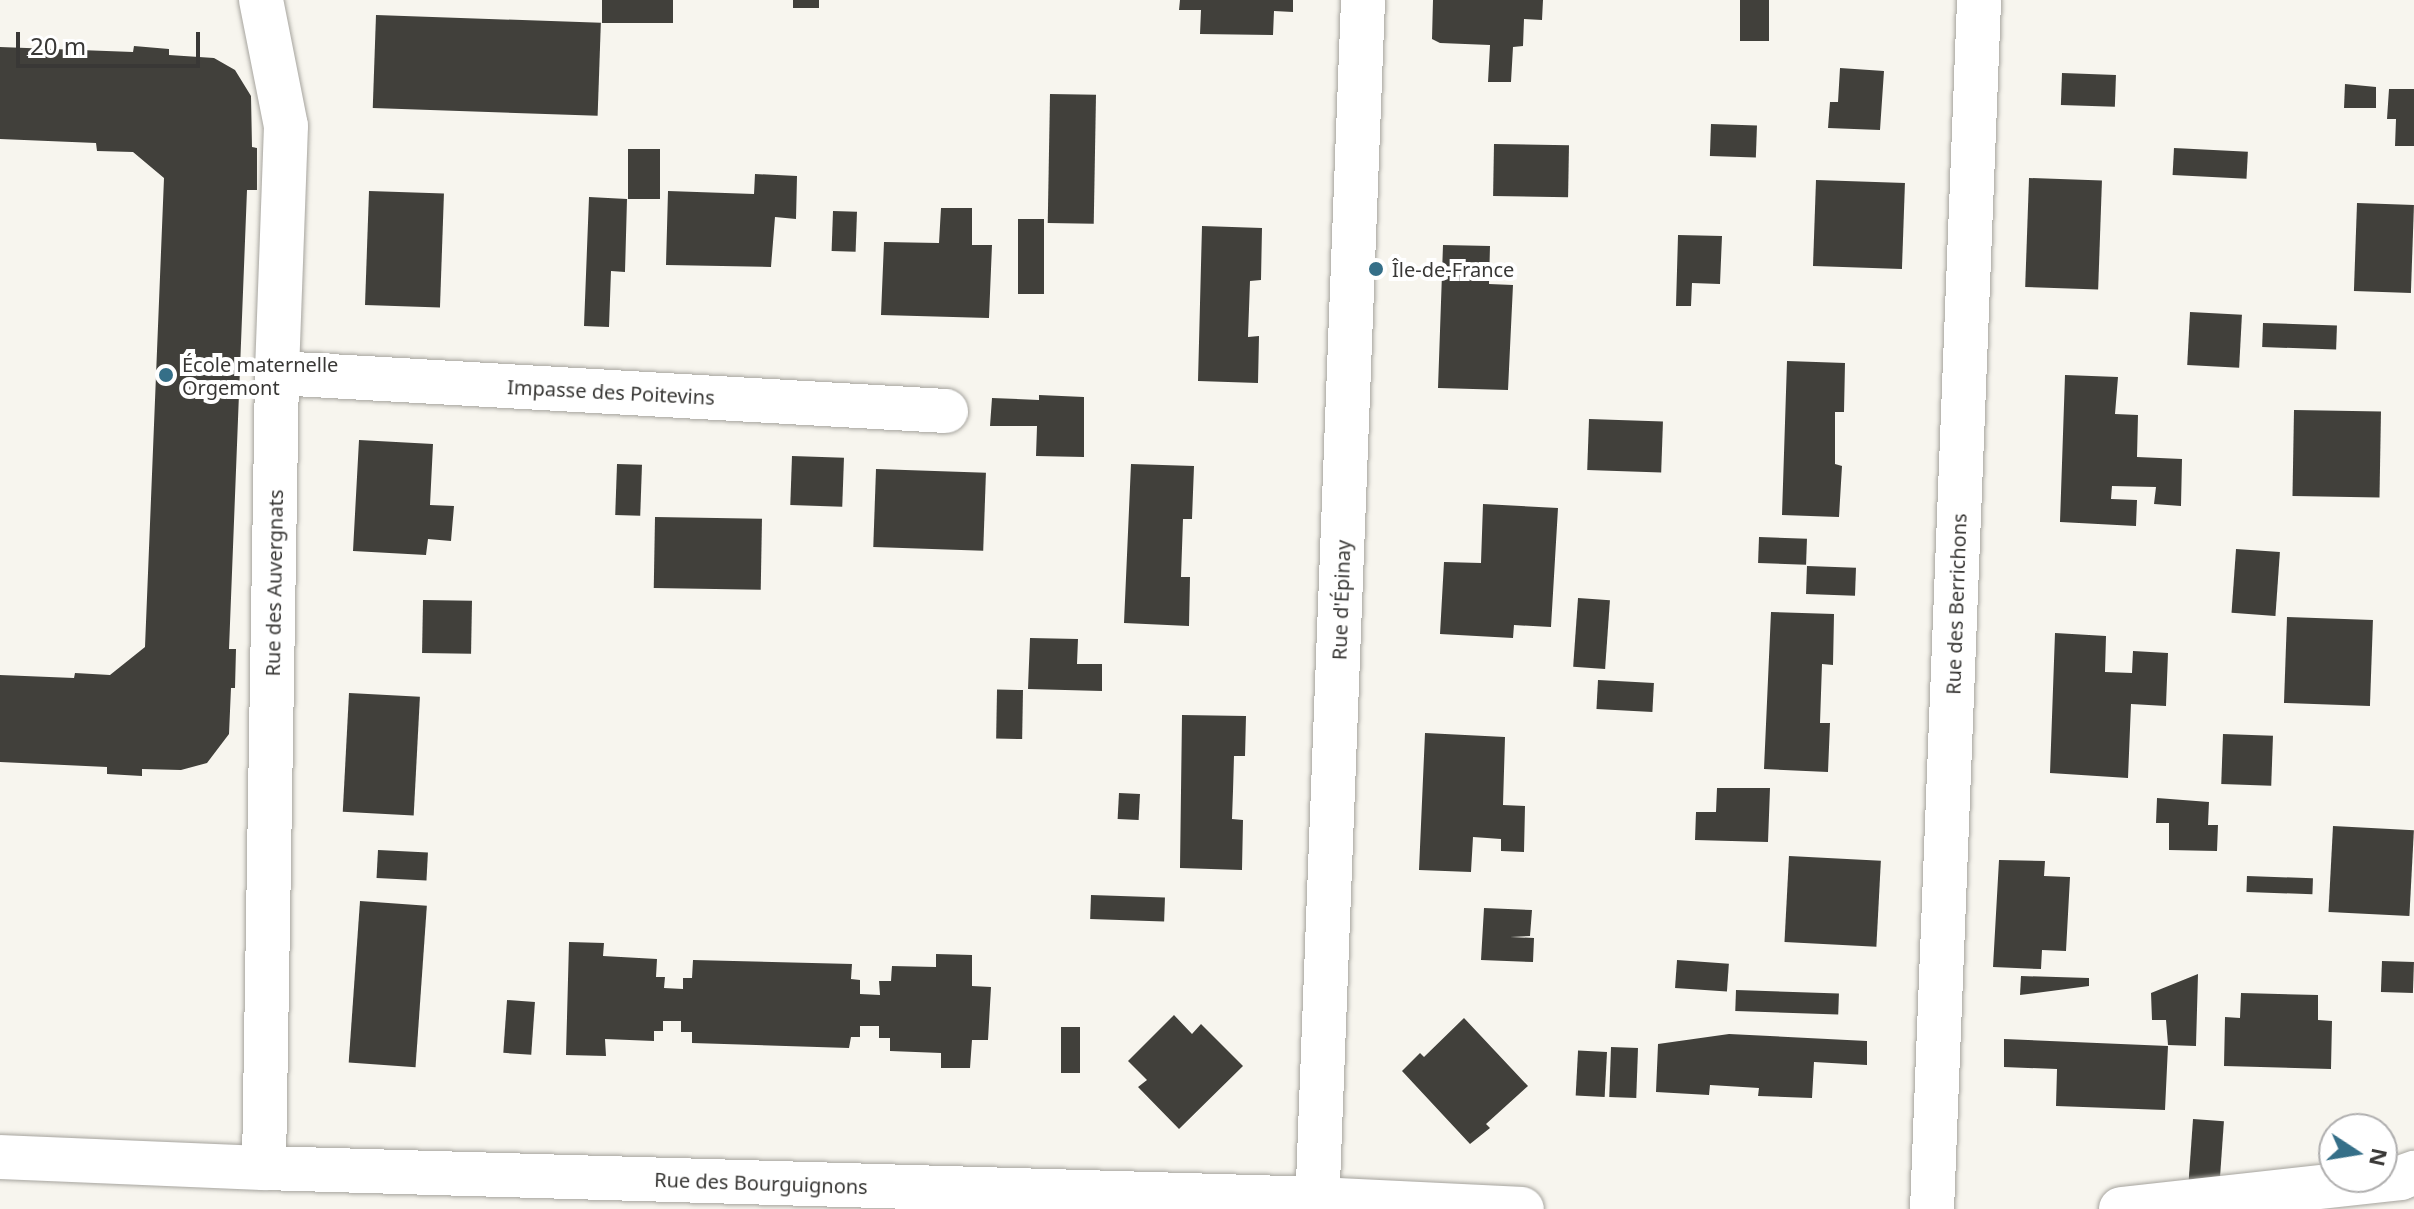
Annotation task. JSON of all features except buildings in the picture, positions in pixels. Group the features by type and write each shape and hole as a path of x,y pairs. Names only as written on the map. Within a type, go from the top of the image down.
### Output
{"street":[{"name":"Rue des Auvergnats","path":"261,0 286,126 277,373 264,1168"},
{"name":"Rue d'Épinay","path":"1318,1204 1363,0"},
{"name":"Rue des Berrichons","path":"1932,1209 1979,0"},
{"name":"Impasse des Poitevins","path":"277,373 946,411"},
{"name":"Rue des Bourguignons","path":"0,1157 264,1168 484,1192 1522,1209"},
{"path":"2121,1209 2400,1178 2414,1173"}],"place":[{"name":"Île-de-France","path":"1376,269"},
{"name":"École maternelle Orgemont","path":"166,375"}]}
